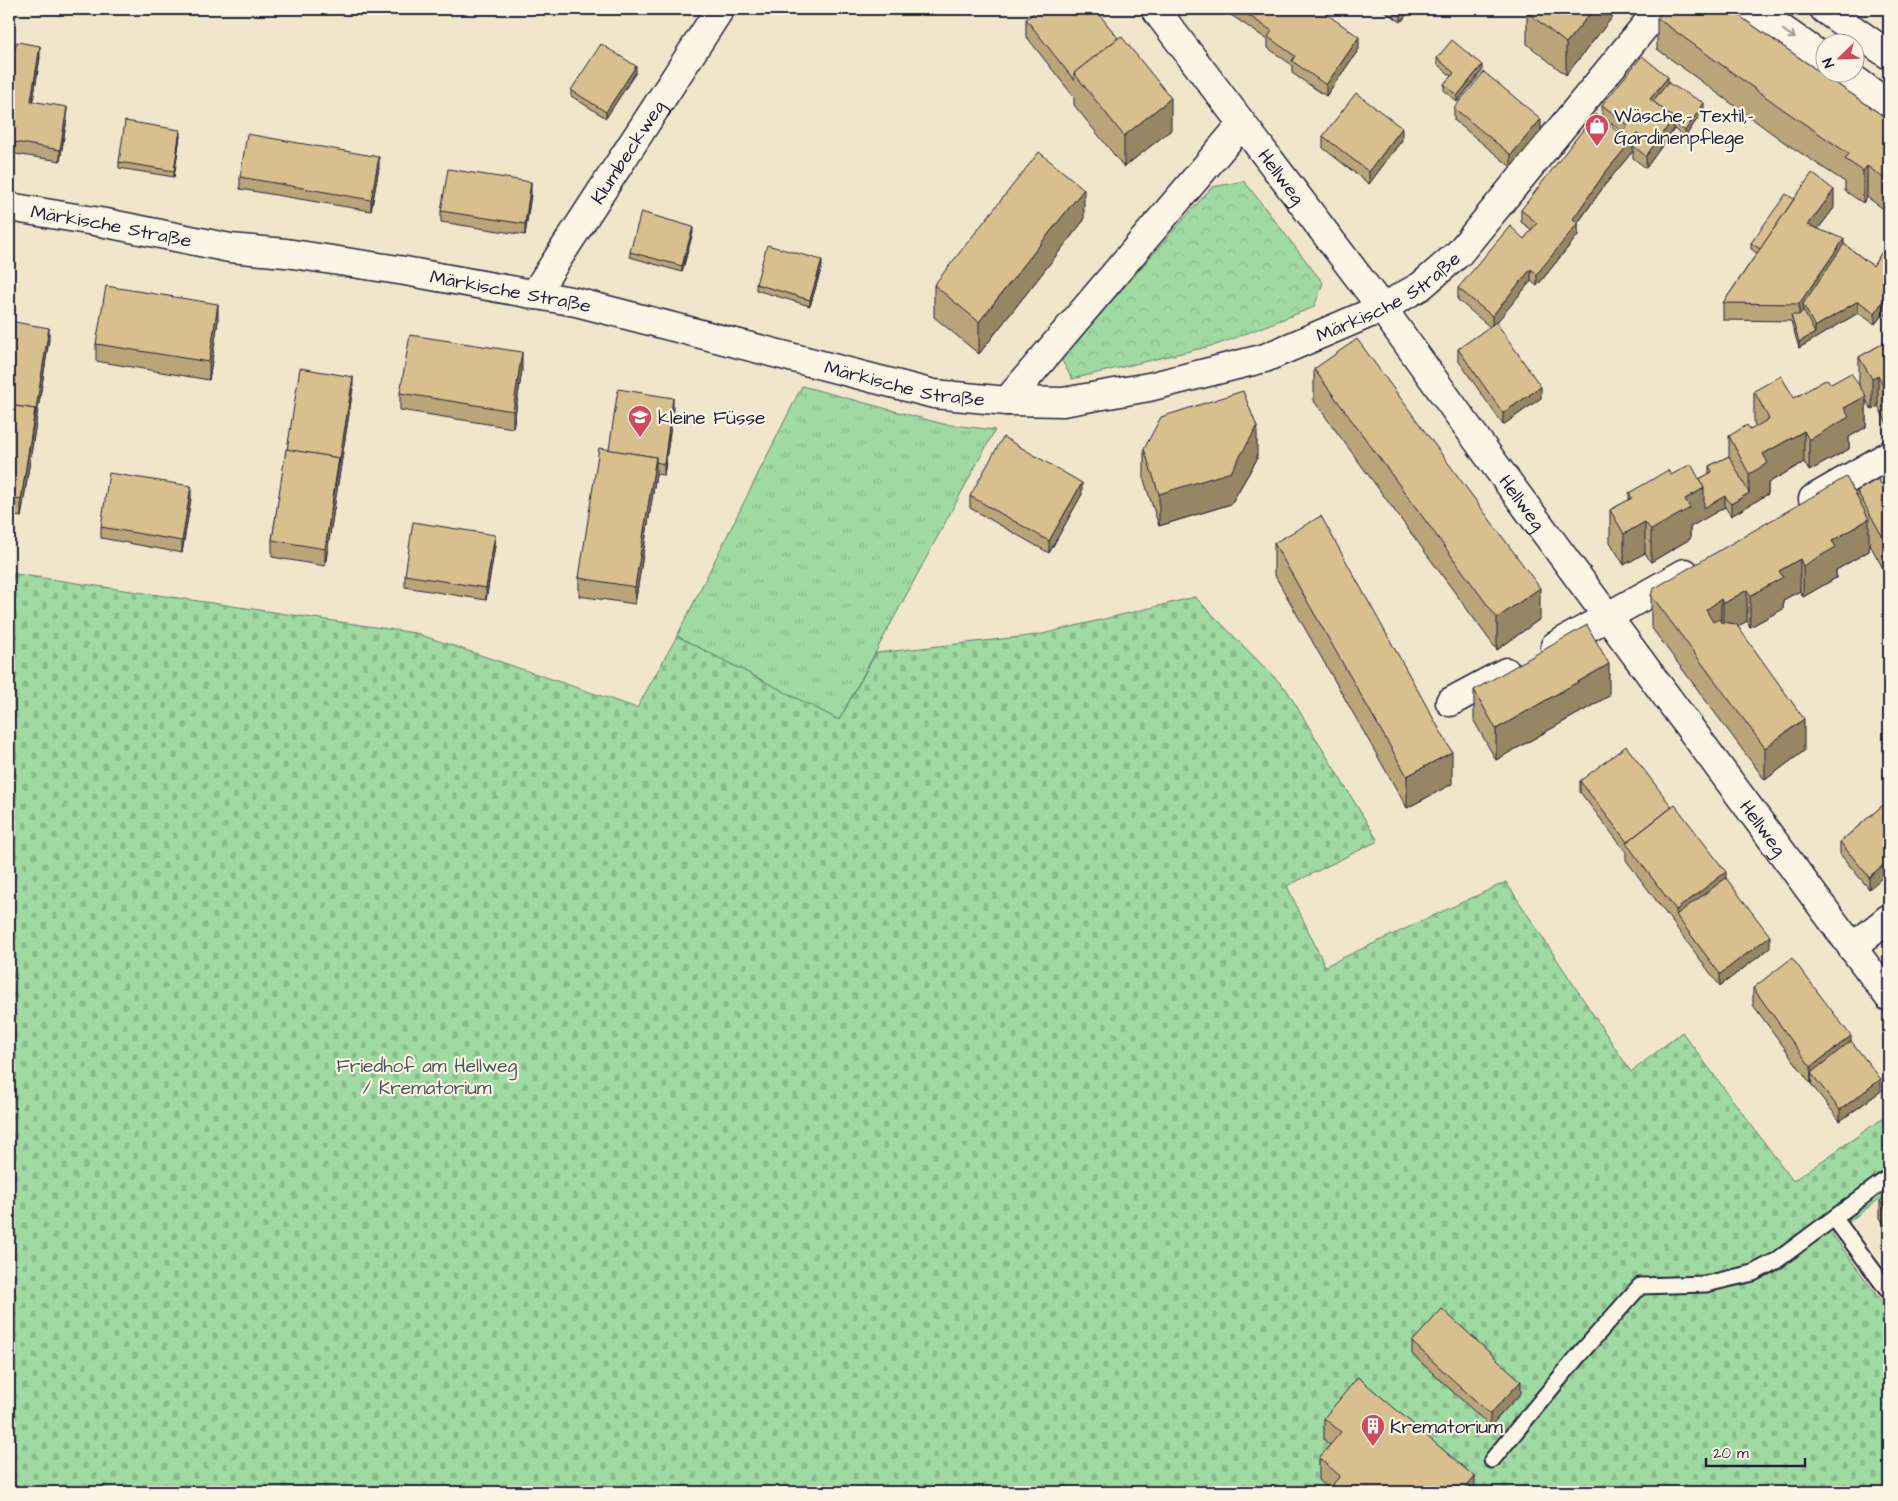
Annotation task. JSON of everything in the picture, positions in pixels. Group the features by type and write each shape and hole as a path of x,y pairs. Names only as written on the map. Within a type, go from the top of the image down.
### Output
{"street":[{"name":"Klumbeckweg","path":"534,294 720,9"},
{"name":"Hellweg","path":"1155,9 1382,308 1889,997"},
{"name":"Märkische Straße","path":"9,207 106,223 230,248 286,253 405,271 534,294 598,307 934,394 1007,401 1063,402 1149,387 1264,358 1382,308 1421,286 1459,253 1659,9"},
{"path":"1753,9 1816,53"},
{"path":"1824,9 1889,55"},
{"path":"1858,82 1889,104"},
{"name":"Märkische Straße","path":"1007,401 1242,124"},
{"path":"1795,509 1889,455"},
{"path":"1450,702 1608,617 1710,558"},
{"path":"1852,948 1889,918"}],"lane":[{"path":"1492,1460 1578,1356 1640,1286 1706,1284 1753,1273 1776,1262 1889,1177"},
{"path":"1835,1219 1889,1292"}],"green space":[{"path":"1244,181 1323,283 1314,307 1219,344 1072,379 1061,359 1212,187"},
{"path":"802,386 943,424 995,430 839,720 677,636"},
{"name":"Friedhof am Hellweg / Krematorium","path":"9,573 415,633 637,708 677,636 839,720 876,653 1038,635 1195,597 1286,689 1378,841 1287,886 1325,966 1506,882 1631,1072 1682,1032 1793,1181 1889,1114 1889,1192 1832,1234 1889,1312 1889,1492 9,1492"}],"building":[{"path":"1039,9 1095,9 1118,38 1074,73 1074,80 1026,19"},
{"path":"1239,9 1326,9 1328,10 1325,13 1359,37 1326,85 1292,61 1295,56 1268,37 1272,31"},
{"path":"1530,9 1594,9 1566,43 1527,12"},
{"path":"1664,9 1732,9 1816,69 1816,82 1834,82 1889,120 1889,182 1867,166 1863,171 1845,159 1849,154 1784,110 1657,18"},
{"path":"1121,36 1171,98 1124,136 1074,73"},
{"path":"1452,40 1482,65 1457,96 1444,84 1454,73 1437,58"},
{"path":"17,42 40,46 31,101 67,107 60,150 9,141 9,48 14,51"},
{"path":"601,44 636,66 606,112 571,90"},
{"path":"1642,56 1668,77 1650,99 1674,118 1646,156 1633,146 1640,136 1637,134 1604,174 1573,219 1578,223 1537,274 1531,269 1492,316 1458,288 1510,226 1524,239 1537,223 1521,210 1595,114 1621,134 1628,125 1602,105"},
{"path":"1484,72 1541,119 1511,155 1454,108"},
{"path":"1668,83 1704,103 1685,131 1674,123 1674,118 1653,101"},
{"path":"1356,93 1402,128 1369,172 1323,136"},
{"path":"125,121 180,130 174,171 119,162"},
{"path":"247,134 379,157 371,200 240,177"},
{"path":"1039,152 1084,189 979,322 934,285"},
{"path":"448,169 531,182 525,224 441,211"},
{"path":"1812,173 1834,190 1808,225 1844,239 1799,304 1723,303"},
{"path":"1786,194 1794,199 1760,249 1751,243"},
{"path":"641,212 693,227 682,266 630,252"},
{"path":"1889,241 1889,292 1875,313 1858,301 1815,327 1803,304 1844,244 1873,266"},
{"path":"767,245 822,260 810,300 756,284"},
{"path":"106,286 218,304 209,362 96,344"},
{"path":"1889,298 1889,313 1883,308"},
{"path":"1803,310 1815,333 1799,342 1791,315 1799,315"},
{"path":"9,321 49,328 35,415 35,409 9,405"},
{"path":"1496,322 1541,387 1503,413 1458,349"},
{"path":"410,335 522,352 513,411 400,393"},
{"path":"1357,339 1540,588 1497,618 1314,369"},
{"path":"1889,340 1888,394 1878,375 1872,379 1859,357"},
{"path":"300,368 353,377 339,464 339,458 287,450"},
{"path":"1851,373 1866,396 1844,408 1849,417 1809,440 1804,431 1763,454 1768,463 1749,474 1729,436 1747,425 1750,430 1769,419 1754,391 1781,376 1794,398 1827,379 1831,384"},
{"name":"kleine Füsse","path":"618,389 673,398 664,464 656,462 656,457 609,450"},
{"path":"1243,391 1257,427 1231,472 1159,494 1144,449 1161,417"},
{"path":"9,405 35,409 21,500 9,498"},
{"path":"1003,437 1082,483 1049,541 970,496"},
{"path":"599,448 656,457 635,587 579,578"},
{"path":"286,449 339,458 325,549 272,540"},
{"path":"1729,456 1749,493 1731,504 1725,496 1704,508 1704,488 1699,479 1712,472 1709,466"},
{"path":"1691,464 1704,488 1685,499 1690,508 1651,530 1645,522 1624,534 1610,510 1632,498 1629,493 1668,470 1671,475"},
{"path":"109,473 191,486 182,541 101,527"},
{"path":"1846,477 1869,519 1832,541 1836,547 1803,566 1800,559 1779,571 1783,577 1750,596 1747,590 1723,604 1721,599 1706,610 1713,622 1719,619 1721,622 1736,624 1804,719 1765,748 1651,595 1653,589"},
{"path":"1878,479 1881,484 1889,480 1889,539 1885,541 1857,491"},
{"path":"1321,516 1452,752 1407,776 1274,543"},
{"path":"413,522 495,535 486,588 405,575"},
{"path":"1587,625 1609,664 1496,729 1474,690"},
{"path":"1626,746 1672,807 1627,842 1580,781"},
{"path":"1889,800 1889,860 1869,877 1840,842"},
{"path":"1675,805 1726,872 1676,910 1626,843"},
{"path":"1726,878 1770,936 1720,974 1676,915"},
{"path":"1792,958 1851,1036 1811,1067 1753,988"},
{"path":"1851,1041 1881,1079 1840,1110 1811,1073"},
{"path":"1889,1194 1889,1214 1880,1201"},
{"path":"1442,1309 1521,1381 1490,1414 1412,1342"},
{"name":"Krematorium","path":"1358,1377 1475,1477 1462,1492 1326,1492 1340,1476 1319,1458 1341,1432 1324,1418"}],"place":[{"name":"Wäsche,- Textil,- Gardinenpflege","path":"1597,147"},
{"name":"kleine Füsse","path":"640,438"},
{"name":"Krematorium","path":"1373,1447"}]}
